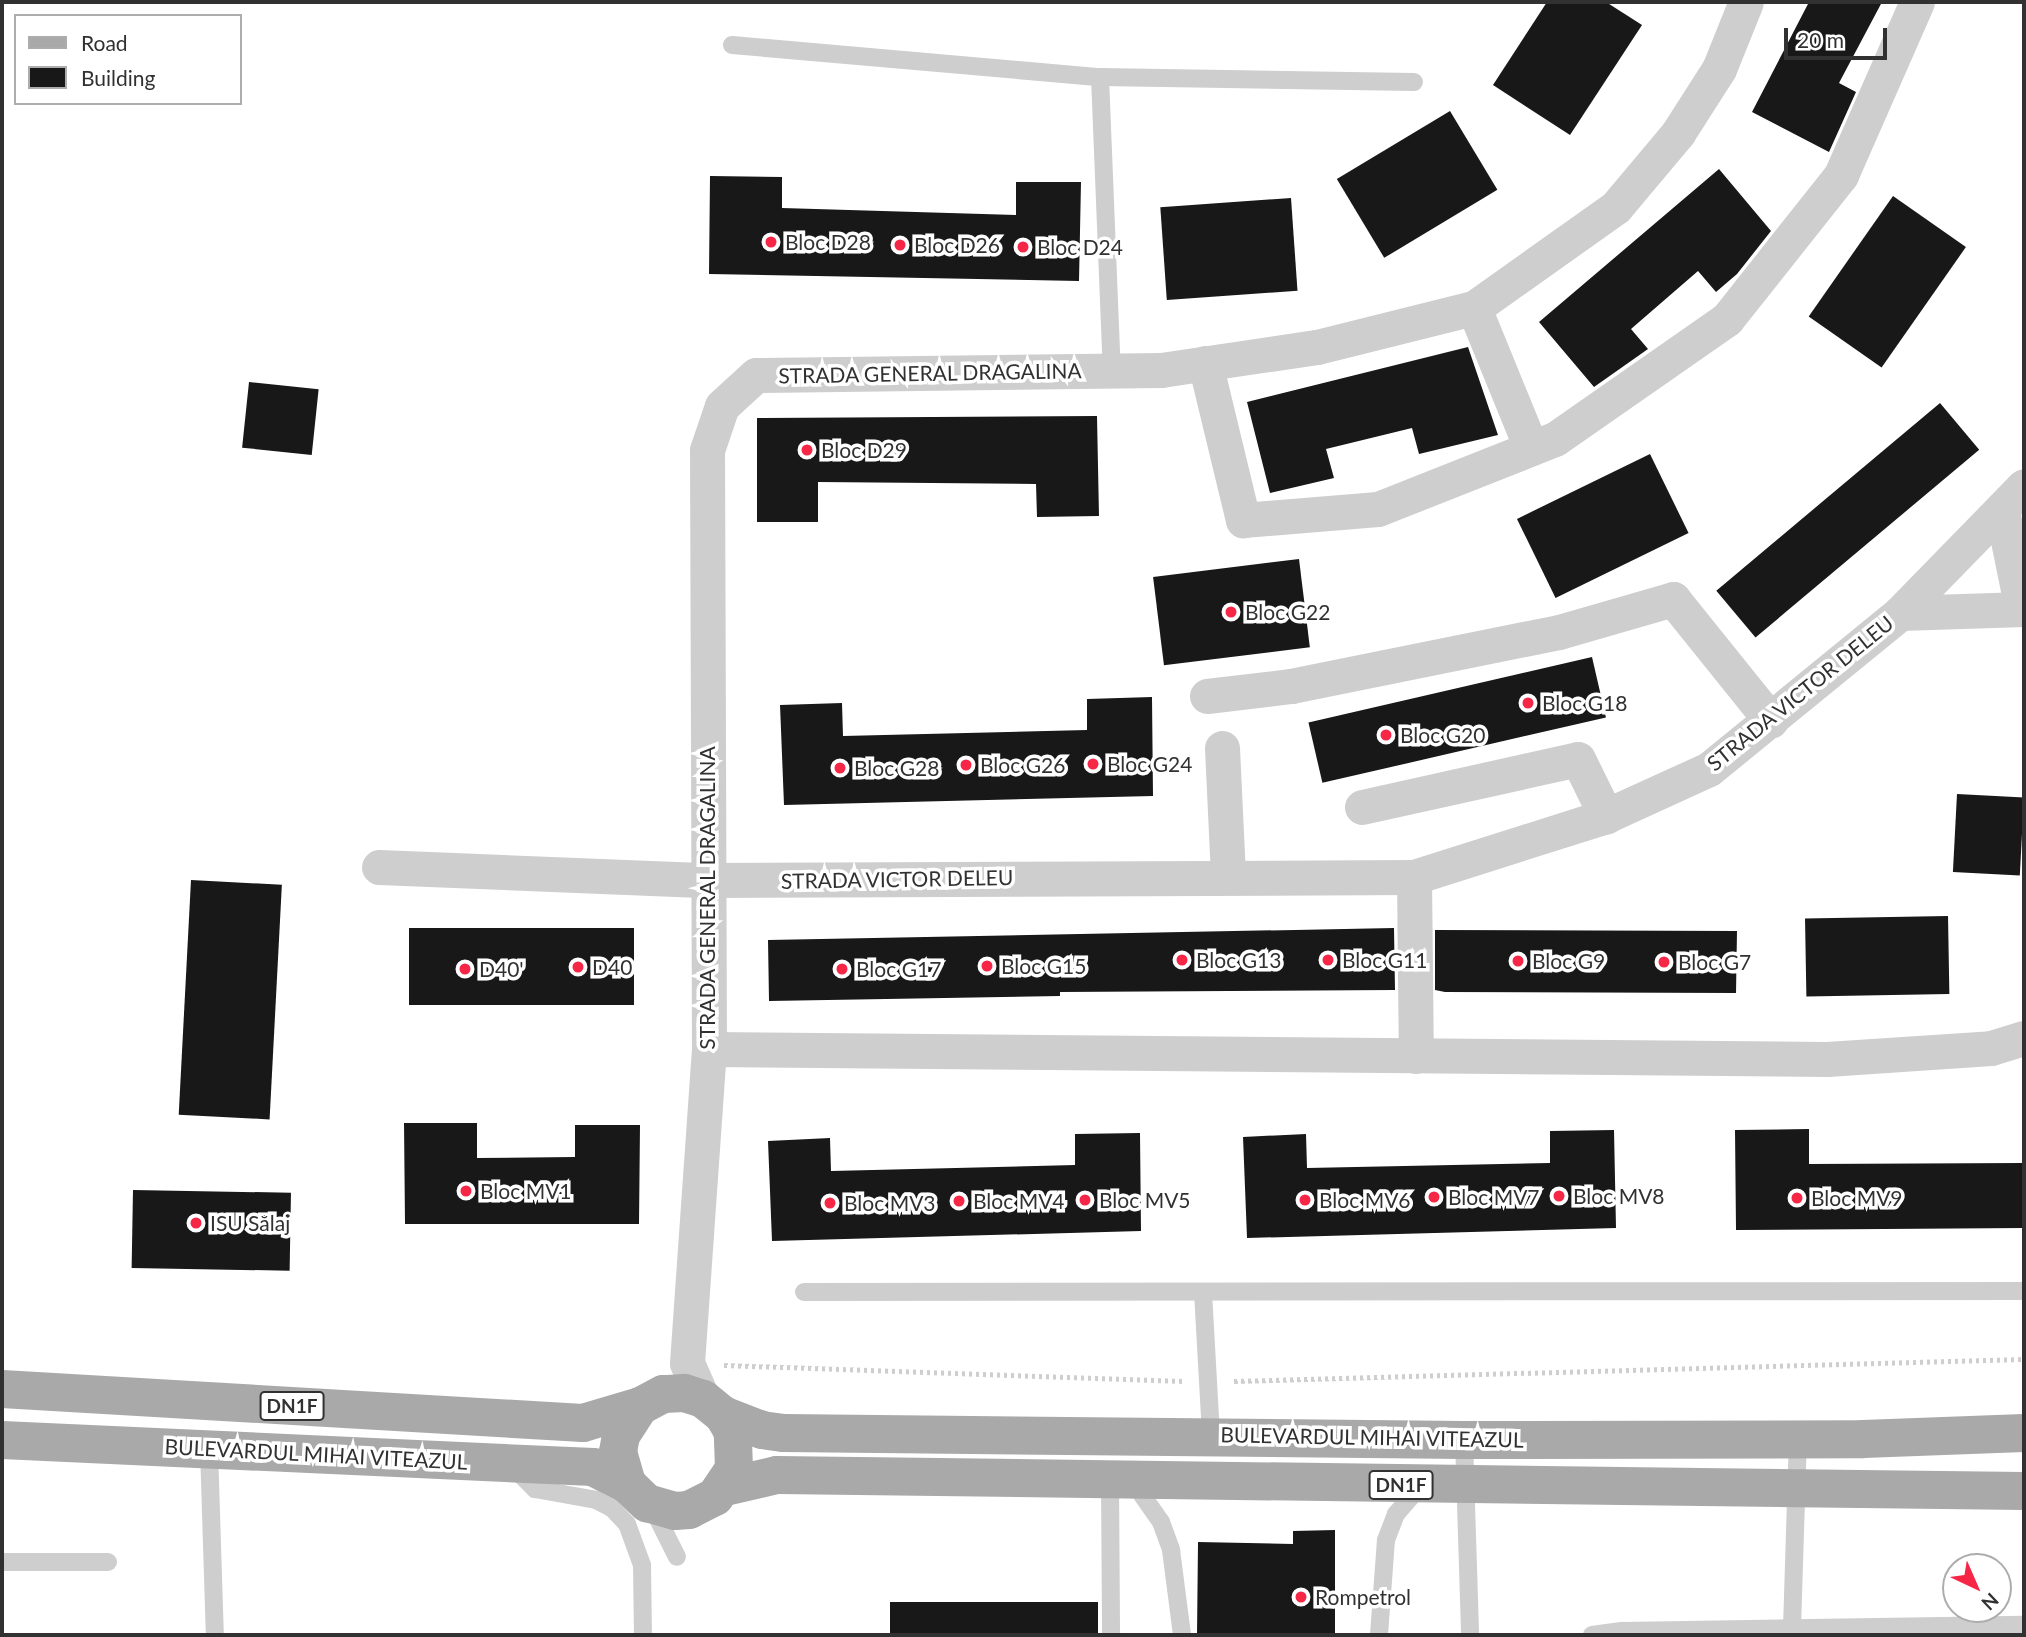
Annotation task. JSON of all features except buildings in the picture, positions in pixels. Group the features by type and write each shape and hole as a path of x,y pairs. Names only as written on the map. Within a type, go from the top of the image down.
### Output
{"main road":[{"name":"BULEVARDUL MIHAI VITEAZUL","path":"2,1389 583,1423 607,1420 651,1400 713,1407 762,1430 784,1433 1211,1435 1464,1440 2024,1433"},
{"path":"103,1446 105,1395"},
{"path":"637,1494 619,1460 621,1435 651,1400"},
{"path":"713,1407 736,1450 714,1496"},
{"name":"BULEVARDUL MIHAI VITEAZUL","path":"2,1440 593,1467 637,1494 675,1511 777,1475 1121,1483 2024,1491"}],"street":[{"name":"STRADA GENERAL DRAGALINA","path":"713,1407 687,1363 709,1049 707,450 722,406 756,375 1112,370 1205,363 1317,347 1474,308 1616,207 1678,133 1719,69 1746,2"},
{"path":"1205,363 1243,520 1378,509 1555,439 1727,319 1841,175 1917,2"},
{"path":"1474,308 1531,449"},
{"path":"1900,613 2023,609 2013,499"},
{"name":"STRADA VICTOR DELEU","path":"379,867 707,880 1228,875 1414,877 1606,816 1709,769 1900,613 2013,499"},
{"path":"1207,696 1290,686 1559,632 1673,598 1771,721"},
{"path":"1222,748 1228,875"},
{"path":"1362,807 1578,759 1606,816"},
{"path":"1414,877 1416,1056"},
{"path":"709,1049 1827,1059 1991,1048 2024,1038"},
{"path":"651,1400 687,1363"}],"lane":[{"path":"732,45 1100,77 1414,82"},
{"path":"1100,77 1112,370"},
{"path":"804,1292 2024,1291"},
{"path":"1203,1292 1211,1435"},
{"path":"1792,1628 1798,1437"},
{"path":"1464,1440 1470,1635"},
{"path":"209,1449 215,1635"},
{"path":"510,1463 535,1489 596,1500 612,1508 627,1524 642,1565 643,1635"},
{"path":"1111,1635 1121,1483"},
{"path":"1121,1483 1161,1522 1171,1550 1182,1635"},
{"path":"1379,1635 1386,1541 1396,1514 1421,1485"},
{"path":"2,1562 108,1562"},
{"path":"1592,1635 1792,1628 2022,1628"}],"path":[{"path":"687,1363 1208,1382 2024,1359"}],"place":[{"name":"Bloc D28","path":"771,242"},
{"name":"Bloc D26","path":"900,245"},
{"name":"Bloc D24","path":"1023,247"},
{"name":"Bloc D29","path":"807,450"},
{"name":"Bloc G22","path":"1231,612"},
{"name":"Bloc G18","path":"1528,703"},
{"name":"Bloc G20","path":"1386,735"},
{"name":"Bloc G24","path":"1093,764"},
{"name":"Bloc G26","path":"966,765"},
{"name":"Bloc G28","path":"840,768"},
{"name":"Bloc G13","path":"1182,960"},
{"name":"Bloc G11","path":"1328,960"},
{"name":"Bloc G9","path":"1518,961"},
{"name":"Bloc G7","path":"1664,962"},
{"name":"Bloc G15","path":"987,966"},
{"name":"D40","path":"578,967"},
{"name":"D40'","path":"465,969"},
{"name":"Bloc G17","path":"842,969"},
{"name":"Bloc MV1","path":"466,1191"},
{"name":"Bloc MV8","path":"1559,1196"},
{"name":"Bloc MV7","path":"1434,1197"},
{"name":"Bloc MV9","path":"1797,1198"},
{"name":"Bloc MV5","path":"1085,1200"},
{"name":"Bloc MV6","path":"1305,1200"},
{"name":"Bloc MV4","path":"959,1201"},
{"name":"Bloc MV3","path":"830,1203"},
{"name":"ISU Sălaj","path":"196,1223"},
{"name":"Rompetrol","path":"1301,1597"}]}
